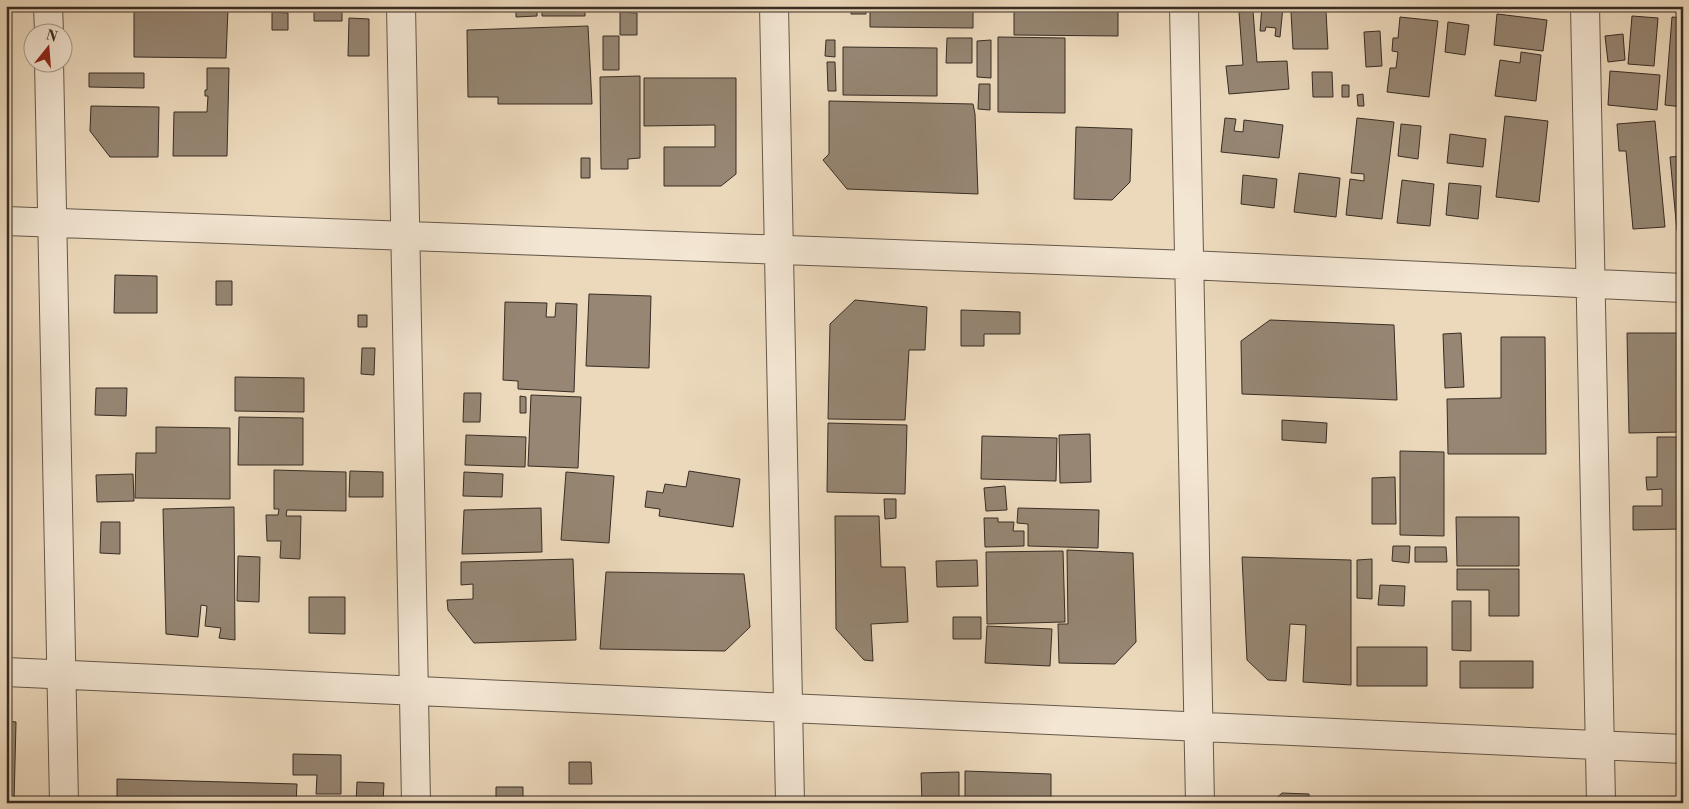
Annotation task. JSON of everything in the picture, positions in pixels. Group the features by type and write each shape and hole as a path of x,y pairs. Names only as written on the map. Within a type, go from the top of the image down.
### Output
{"street":[{"path":"48,6 49,22"},
{"path":"401,6 416,803"},
{"path":"774,6 790,803"},
{"path":"1184,6 1200,803"},
{"path":"1585,6 1601,803"},
{"path":"49,72 64,803"},
{"path":"6,221 1189,265 1683,288"},
{"path":"6,672 1683,749"}],"building":[{"path":"306,6 306,8 286,7"},
{"path":"314,6 342,6 342,21 314,21"},
{"path":"516,6 537,6 537,16 516,17"},
{"path":"542,6 585,6 585,16 542,16"},
{"path":"600,6 645,6 644,10"},
{"path":"851,6 866,6 866,14 851,14"},
{"path":"870,6 973,6 973,28 870,27"},
{"path":"1014,6 1118,6 1118,36 1014,35"},
{"path":"1262,6 1283,7 1280,37 1275,36 1276,28 1266,27 1265,31 1260,31"},
{"path":"134,7 228,9 226,58 134,57"},
{"path":"1253,11 1257,62 1287,61 1289,89 1229,94 1226,66 1243,65 1239,12"},
{"path":"1326,11 1328,49 1293,49 1291,12"},
{"path":"272,12 288,13 288,30 272,30"},
{"path":"620,12 637,13 637,35 620,35"},
{"path":"1497,14 1547,20 1543,51 1494,45"},
{"path":"1632,16 1658,18 1654,66 1628,64"},
{"path":"1400,17 1438,21 1429,97 1387,92 1390,68 1396,68 1398,52 1392,51 1393,38 1398,38"},
{"path":"1672,17 1683,18 1683,107 1665,105"},
{"path":"349,18 369,19 369,56 348,56"},
{"path":"1448,22 1469,25 1465,55 1445,52"},
{"path":"588,26 592,104 498,104 498,97 468,97 467,30"},
{"path":"1380,31 1382,66 1366,67 1364,32"},
{"path":"1623,34 1625,60 1608,62 1605,36"},
{"path":"603,36 619,36 619,70 603,70"},
{"path":"998,37 1065,38 1065,113 998,112"},
{"path":"947,38 972,38 972,63 946,63"},
{"path":"826,40 835,40 835,57 825,56"},
{"path":"991,40 991,78 977,77 977,41"},
{"path":"843,47 937,48 937,96 843,95"},
{"path":"1521,52 1541,55 1536,101 1495,96 1500,60 1520,63"},
{"path":"827,62 835,62 836,91 828,91"},
{"path":"207,68 229,68 227,156 173,156 174,112 207,112 208,96 205,96 205,90 207,90"},
{"path":"1610,71 1660,75 1657,110 1608,105"},
{"path":"1312,72 1332,72 1333,97 1313,97"},
{"path":"89,73 144,73 144,88 89,87"},
{"path":"640,76 640,158 628,159 628,169 601,169 600,77"},
{"path":"644,78 736,78 736,174 721,186 664,186 664,147 715,147 715,125 644,126"},
{"path":"979,84 990,84 990,110 978,109"},
{"path":"1342,85 1349,85 1349,97 1342,97"},
{"path":"1363,94 1364,106 1358,106 1357,95"},
{"path":"829,101 973,104 978,194 847,189 823,160 829,154"},
{"path":"91,106 159,107 158,157 110,157 90,131"},
{"path":"1505,116 1548,121 1539,202 1496,197"},
{"path":"1225,118 1236,119 1234,131 1243,132 1244,120 1283,125 1279,158 1221,152"},
{"path":"1357,118 1394,122 1382,219 1346,215 1350,179 1364,181 1364,174 1351,173"},
{"path":"1655,121 1665,227 1633,229 1626,151 1619,151 1617,124"},
{"path":"1401,124 1421,126 1418,159 1398,156"},
{"path":"1076,127 1132,129 1130,182 1112,200 1074,199"},
{"path":"1450,134 1486,139 1483,167 1447,163"},
{"path":"1683,156 1683,230 1677,231 1670,157"},
{"path":"581,158 590,158 590,178 581,178"},
{"path":"1299,173 1340,178 1336,217 1294,212"},
{"path":"1243,175 1277,179 1274,208 1241,204"},
{"path":"1402,180 1434,184 1430,226 1397,223"},
{"path":"1449,183 1481,186 1478,219 1446,215"},
{"path":"115,275 157,276 157,313 114,313"},
{"path":"216,281 232,281 232,305 216,305"},
{"path":"589,294 651,296 649,368 586,366"},
{"path":"855,300 927,307 925,350 909,350 905,420 828,419 830,324"},
{"path":"505,302 547,303 546,317 555,317 556,303 577,304 574,392 518,389 518,381 503,380"},
{"path":"961,310 1020,312 1020,334 984,334 984,346 961,346"},
{"path":"358,315 367,315 367,327 358,327"},
{"path":"1270,320 1394,325 1397,400 1242,394 1241,341"},
{"path":"1461,333 1464,387 1445,388 1443,334"},
{"path":"1627,333 1683,333 1683,432 1629,433"},
{"path":"1501,337 1545,337 1546,454 1448,454 1447,399 1501,398"},
{"path":"362,348 375,348 374,375 361,374"},
{"path":"235,377 304,378 304,412 235,411"},
{"path":"96,388 127,388 126,416 95,415"},
{"path":"464,393 481,393 480,422 463,422"},
{"path":"531,395 581,397 578,468 528,466"},
{"path":"520,396 526,397 526,413 520,413"},
{"path":"239,417 303,418 303,465 238,465"},
{"path":"1282,420 1327,423 1326,443 1282,440"},
{"path":"828,423 907,425 905,494 827,492"},
{"path":"156,427 230,428 230,499 135,498 136,453 156,453"},
{"path":"6,434 8,434 8,460 6,460"},
{"path":"1090,434 1091,482 1060,483 1059,435"},
{"path":"466,435 526,437 525,467 465,465"},
{"path":"982,436 1057,438 1056,481 981,479"},
{"path":"1657,437 1683,437 1682,529 1633,530 1633,506 1662,506 1662,489 1647,490 1646,477 1657,477"},
{"path":"1400,451 1444,452 1444,536 1400,535"},
{"path":"274,470 346,472 346,511 287,510 286,516 301,516 300,559 280,558 281,541 267,541 266,515 278,515 279,509 274,509"},
{"path":"350,471 383,472 383,497 349,497"},
{"path":"689,471 740,479 733,527 659,516 660,509 645,507 647,491 663,493 665,484 686,487"},
{"path":"464,472 503,474 502,497 463,496"},
{"path":"566,472 614,476 609,543 561,540"},
{"path":"133,474 134,501 97,502 96,475"},
{"path":"1395,477 1396,524 1372,524 1372,478"},
{"path":"1005,486 1007,510 986,511 984,488"},
{"path":"884,499 896,499 896,518 885,519"},
{"path":"234,507 235,640 219,638 221,628 205,626 207,606 201,605 198,637 166,634 163,509"},
{"path":"541,508 542,552 462,554 464,510"},
{"path":"1018,508 1099,510 1098,548 1028,546 1028,524 1017,523"},
{"path":"835,516 879,516 881,567 905,567 908,622 871,624 873,661 864,660 836,629"},
{"path":"1456,517 1519,517 1519,566 1457,566"},
{"path":"984,518 998,518 998,522 1014,522 1013,531 1024,531 1024,546 985,547"},
{"path":"101,522 120,522 120,554 100,553"},
{"path":"1393,546 1410,546 1409,563 1392,561"},
{"path":"1415,547 1446,547 1447,562 1415,562"},
{"path":"1067,550 1133,553 1136,642 1115,664 1059,663 1058,624 1068,624"},
{"path":"1063,551 1065,622 987,624 986,552"},
{"path":"238,556 260,557 259,602 237,601"},
{"path":"1242,557 1351,560 1351,685 1303,682 1306,625 1290,624 1286,681 1268,680 1247,660"},
{"path":"573,559 576,640 474,643 448,610 447,600 473,599 473,584 461,585 461,562"},
{"path":"1372,559 1372,599 1357,598 1357,560"},
{"path":"977,560 978,586 937,587 936,561"},
{"path":"1457,569 1519,569 1519,616 1489,616 1489,590 1457,590"},
{"path":"606,572 744,574 750,627 725,651 600,649"},
{"path":"1380,585 1405,586 1404,606 1378,605"},
{"path":"309,597 345,597 345,634 309,633"},
{"path":"1452,601 1471,601 1471,651 1452,650"},
{"path":"953,617 981,617 981,639 953,639"},
{"path":"987,626 1052,629 1050,666 985,663"},
{"path":"1357,647 1427,647 1427,686 1357,686"},
{"path":"1460,661 1533,661 1533,688 1460,688"},
{"path":"6,721 16,722 14,803 6,803"},
{"path":"293,754 341,755 341,794 316,794 317,775 293,775"},
{"path":"569,762 591,762 592,784 569,784"},
{"path":"965,771 1051,774 1051,803 965,803"},
{"path":"959,772 959,803 922,803 921,773"},
{"path":"117,779 297,784 296,803 117,803"},
{"path":"357,782 384,783 383,803 356,803"},
{"path":"496,787 523,787 523,803 496,803"},
{"path":"1282,793 1309,794 1309,803 1271,803"},
{"path":"1341,799 1414,799 1414,803 1341,803"},
{"path":"1418,800 1446,800 1446,803 1418,803"},
{"path":"1535,800 1540,803 1486,803 1486,802"}]}
